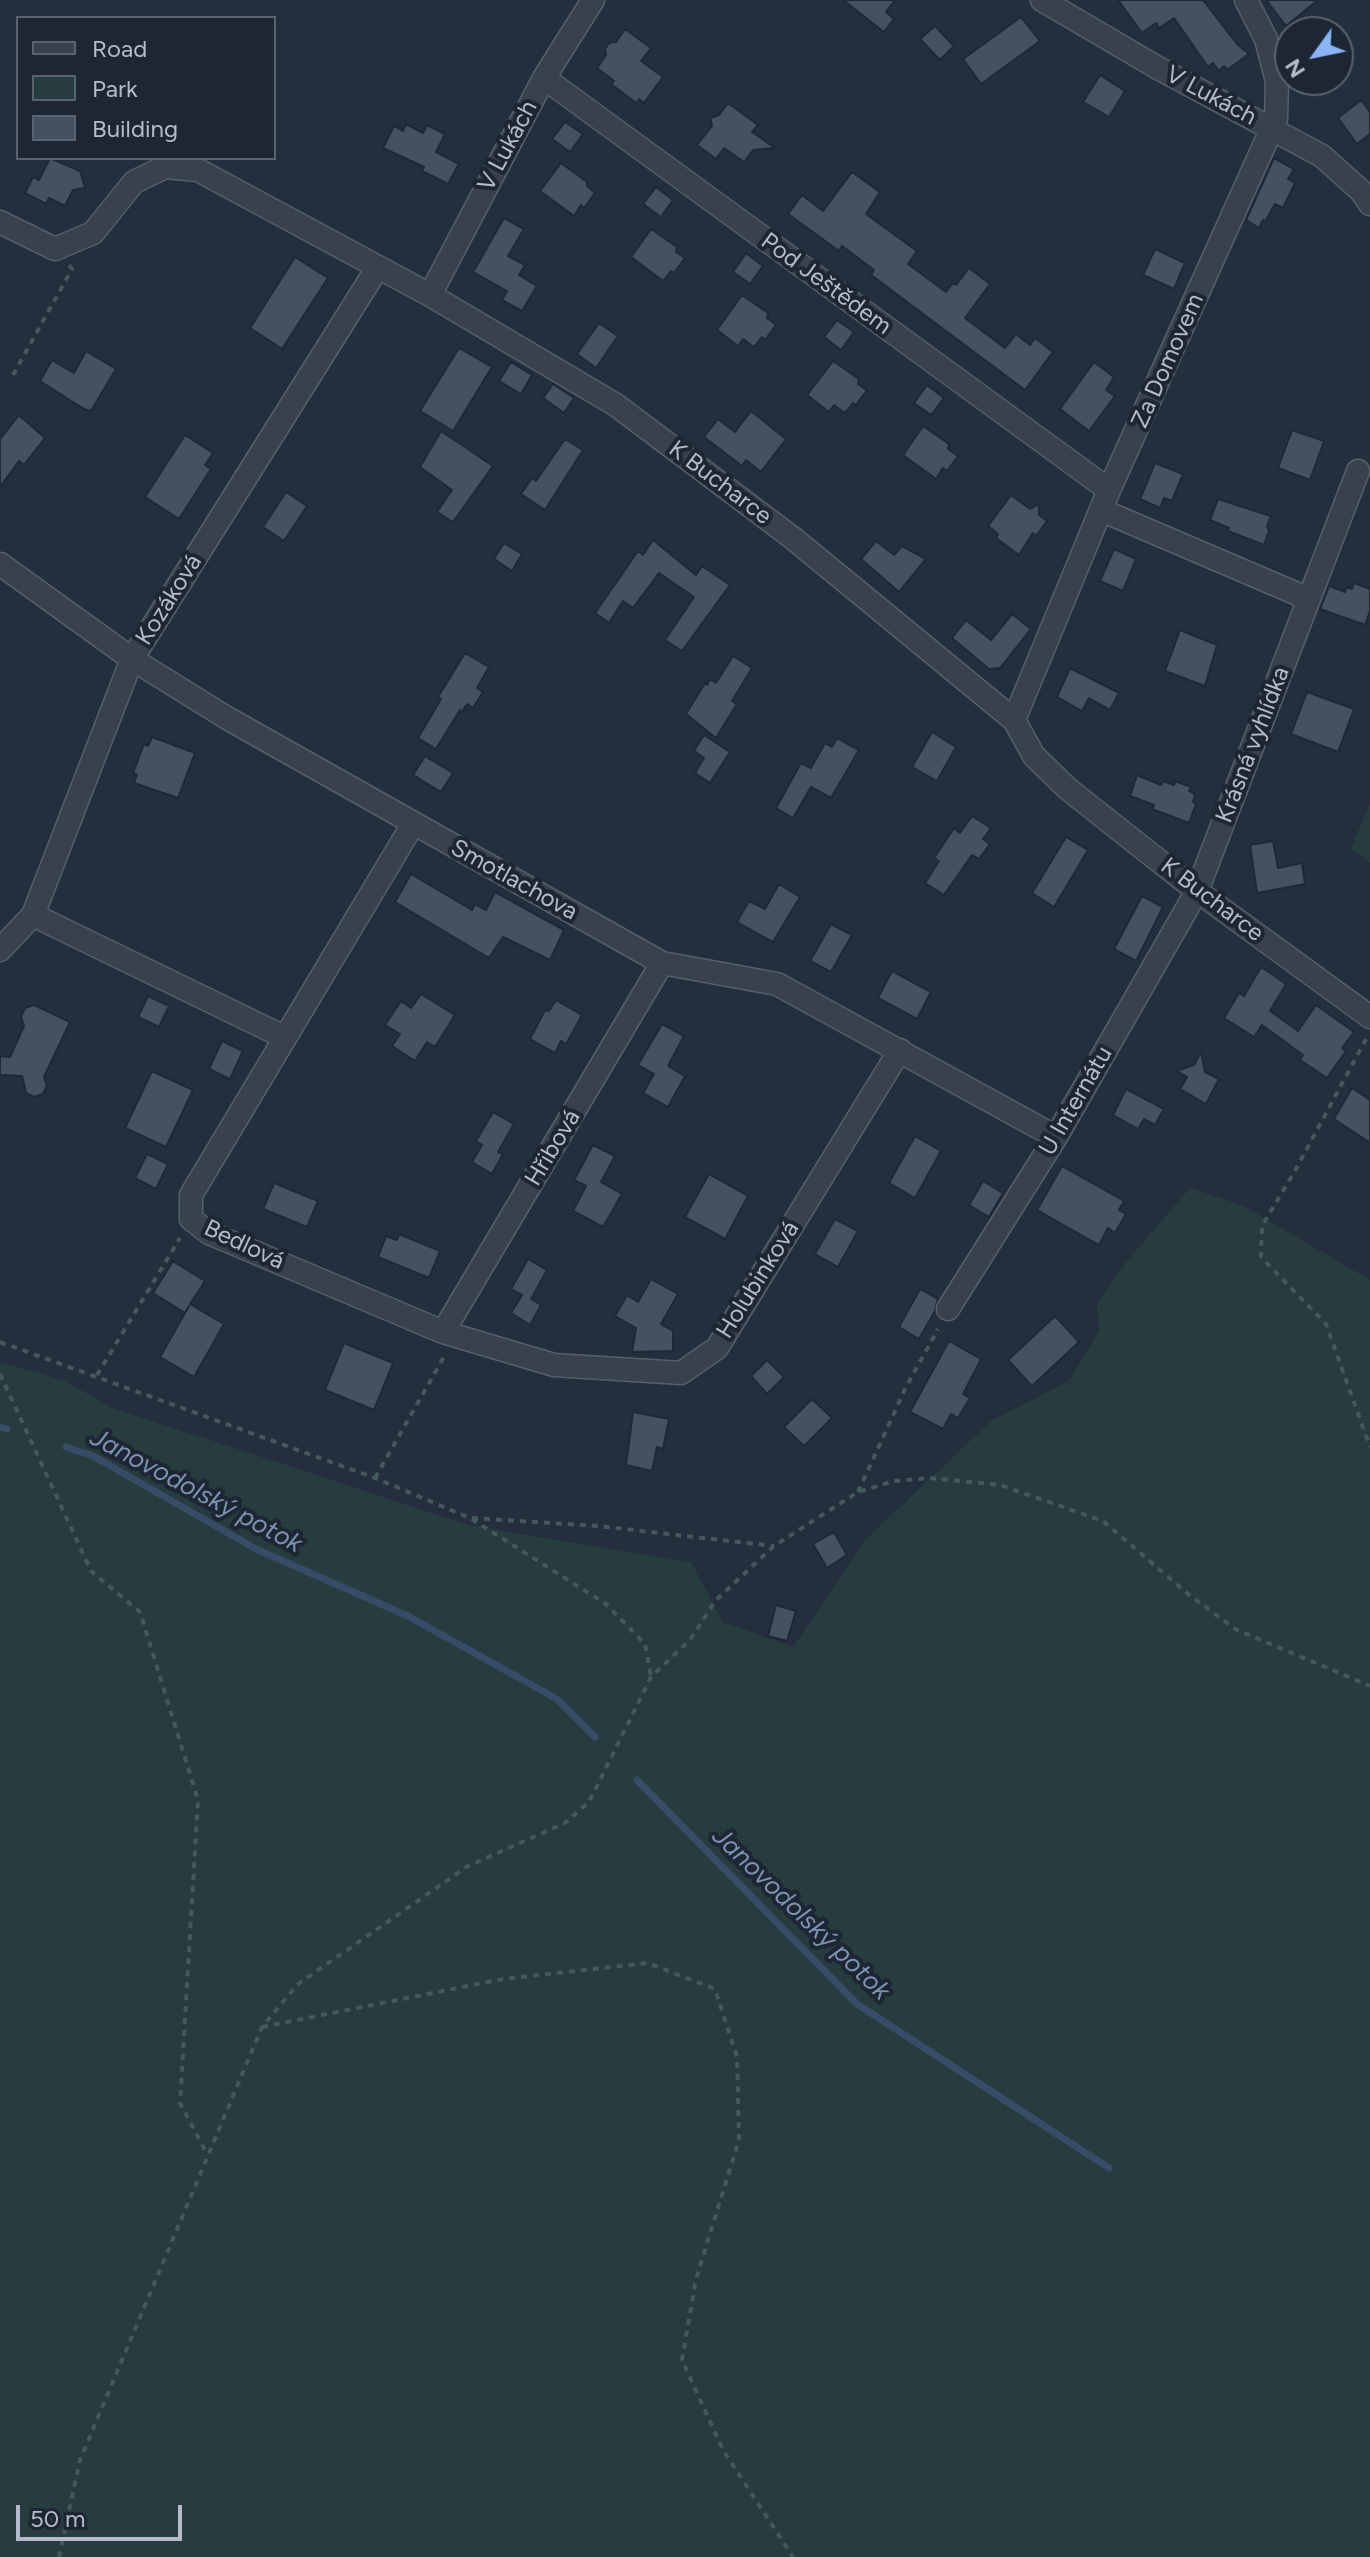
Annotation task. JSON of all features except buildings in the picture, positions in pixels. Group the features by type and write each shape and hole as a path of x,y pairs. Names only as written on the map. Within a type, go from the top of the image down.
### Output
{"street":[{"name":"V Lukách","path":"430,295 544,78 593,0"},
{"name":"V Lukách","path":"1042,0 1236,111 1322,156 1361,191 1370,204"},
{"name":"Za Domovem","path":"1014,720 1105,500 1276,119 1277,81 1266,39 1246,0"},
{"name":"Pod Ještědem","path":"544,78 1105,500"},
{"name":"K Bucharce","path":"55,249 93,233 134,182 165,167 198,170 430,295 616,405 794,539 1014,720 1034,756 1068,789 1197,891 1370,1017"},
{"path":"0,222 55,249"},
{"name":"Kozáková","path":"0,950 33,915 132,659 378,267"},
{"name":"Krásná vyhlídka","path":"1197,891 1358,471"},
{"path":"1105,500 1309,599"},
{"name":"Smotlachova","path":"0,564 132,659 227,718 662,963 777,984 1056,1137"},
{"name":"Bedlová","path":"413,824 191,1195 191,1219 209,1233 443,1332"},
{"name":"U Internátu","path":"948,1309 1056,1137 1197,891"},
{"path":"33,915 284,1037"},
{"name":"Hřibová","path":"443,1332 662,963"},
{"name":"Holubinková","path":"443,1332 554,1365 681,1373 717,1348 900,1050"}],"path":[{"path":"13,375 72,269 55,249"},
{"path":"1370,1031 1262,1226 1261,1257 1326,1324 1370,1447"},
{"path":"97,1375 191,1219"},
{"path":"858,1492 905,1389 948,1309"},
{"path":"375,1478 447,1352 443,1332"},
{"path":"0,1342 375,1478 470,1518 606,1604 645,1644 651,1677"},
{"path":"0,1374 91,1571 140,1612 198,1800 180,2103 207,2154"},
{"path":"59,2557 80,2460 262,2027 298,1984 468,1866 565,1823 589,1802 651,1677 690,1640 716,1600 774,1546 858,1492 894,1481 929,1478 1000,1485 1103,1521 1188,1594 1235,1629 1370,1686"},
{"path":"470,1518 598,1526 774,1546"},
{"path":"262,2027 503,1979 648,1963 715,1989 737,2057 739,2140 696,2279 682,2360 723,2450 793,2557"}],"green space":[{"path":"1370,804 1370,863 1351,848"},
{"path":"1190,1188 1244,1206 1370,1280 1370,2557 0,2557 0,1362 63,1380 113,1408 468,1525 691,1562 723,1622 793,1647 865,1540 991,1421 1069,1381 1099,1331 1097,1303 1128,1260"}],"waterway":[{"name":"Janovodolský potok","path":"0,1427 7,1429"},
{"name":"Janovodolský potok","path":"66,1447 93,1456 256,1549 408,1616 557,1699 595,1737"},
{"name":"Janovodolský potok","path":"637,1780 857,2004 1109,2168"}]}
